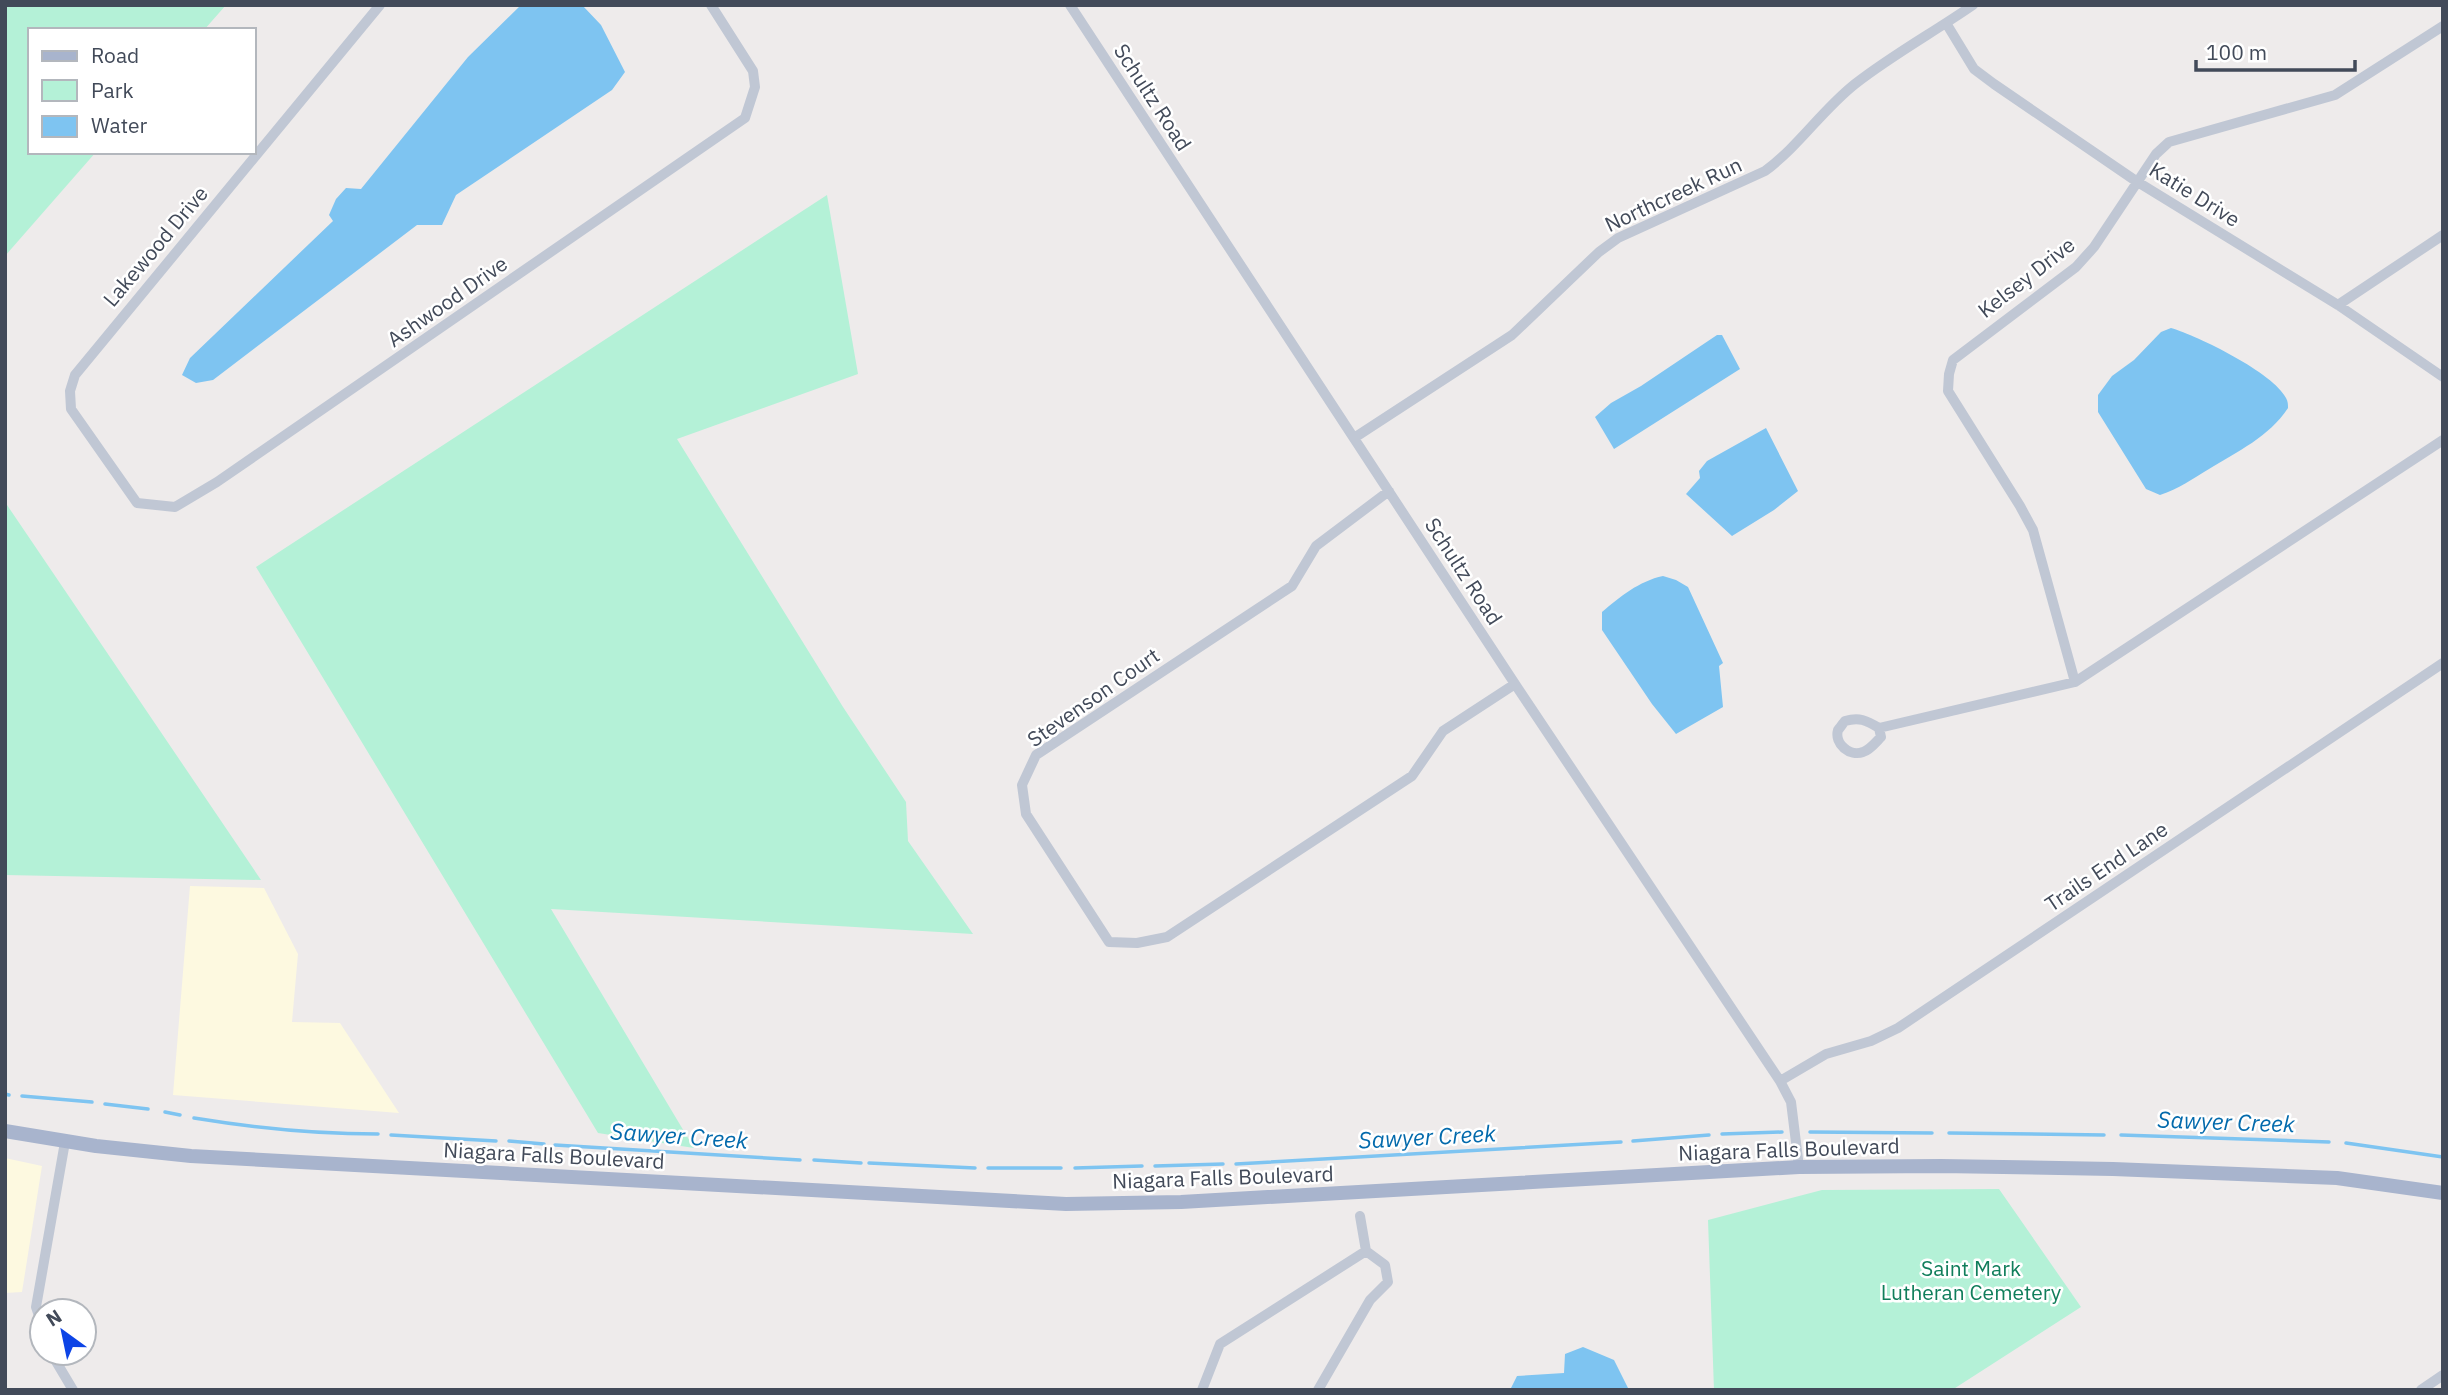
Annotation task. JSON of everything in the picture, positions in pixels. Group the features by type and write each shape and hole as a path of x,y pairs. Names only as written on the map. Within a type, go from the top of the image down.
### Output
{"main road":[{"name":"Niagara Falls Boulevard","path":"5,1131 65,1142 200,1157 1066,1204 1181,1202 1799,1167 1941,1166 2166,1171 2337,1178 2443,1193"}],"street":[{"name":"Lakewood Drive","path":"80,424 71,409 70,391 83,363 380,5"},
{"name":"Ashwood Drive","path":"80,424 137,503 174,507 217,482 745,118 755,87 752,71 711,5"},
{"name":"Schultz Road","path":"1070,5 1515,684 1780,1081 1791,1102 1799,1167"},
{"name":"Northcreek Run","path":"1354,438 1512,335 1599,252 1618,238 1765,171 1784,157 1833,103 1855,84 1973,5"},
{"name":"Katie Drive","path":"1946,23 1974,69 2136,181 2339,305 2443,377"},
{"name":"Kelsey Drive","path":"2076,682 2033,530 1948,391 1953,360 2076,267 2094,247 2156,154 2169,142 2335,95 2443,26"},
{"path":"2339,305 2443,235"},
{"path":"1879,728 1881,737 1863,752 1851,753 1844,749 1838,739 1838,730 1845,721 1863,719 1879,728 2076,682 2443,440"},
{"name":"Stevenson Court","path":"1389,491 1316,546 1292,586 1036,755 1022,785 1026,814 1110,942 1137,943 1167,937 1412,776 1443,732 1515,684"},
{"name":"Trails End Lane","path":"1780,1081 1826,1054 1871,1041 1898,1028 2443,663"},
{"path":"38,1297 65,1142"},
{"path":"1318,1390 1370,1300 1388,1282 1385,1265 1366,1251 1360,1216"},
{"path":"1202,1390 1220,1344 1366,1251"},
{"path":"59,1367 73,1390"},
{"path":"2421,1390 2443,1375"}],"shaded area":[{"path":"190,886 264,888 298,954 292,1022 340,1023 399,1113 173,1095"},
{"path":"5,1158 42,1166 22,1292 5,1293"}],"green space":[{"path":"5,5 226,5 206,28 28,28 28,154 94,154 5,256"},
{"path":"827,195 858,374 677,439 843,707 906,802 908,841 973,934 551,909 694,1148 598,1133 256,567"},
{"path":"5,502 261,880 5,875"},
{"name":"Saint Mark Lutheran Cemetery","path":"1999,1189 2081,1307 1952,1390 1714,1390 1708,1220 1822,1190"}],"water":[{"path":"521,5 583,6 601,25 625,72 612,90 456,195 442,225 417,225 213,380 196,383 182,375 190,358 333,221 329,215 336,199 346,188 361,189 468,57"},
{"path":"2171,328 2216,347 2251,367 2279,388 2287,399 2288,408 2272,427 2252,443 2185,484 2160,495 2146,489 2098,412 2098,395 2112,376 2134,360 2161,332"},
{"path":"1717,335 1722,335 1740,369 1614,449 1595,417 1611,403"},
{"path":"1766,428 1798,491 1774,510 1732,536 1686,494 1700,478 1699,471 1707,461"},
{"path":"1663,576 1688,587 1723,663 1719,666 1723,707 1676,734 1652,704 1602,630 1602,612 1638,586"},
{"path":"1583,1347 1614,1360 1629,1390 1510,1390 1517,1376 1564,1373 1565,1354"}],"waterway":[{"name":"Sawyer Creek","path":"5,1094 9,1095"},
{"name":"Sawyer Creek","path":"22,1096 92,1102"},
{"name":"Sawyer Creek","path":"105,1104 148,1109"},
{"name":"Sawyer Creek","path":"165,1112 180,1115"},
{"name":"Sawyer Creek","path":"194,1118 286,1130 378,1134"},
{"name":"Sawyer Creek","path":"1722,1134 1782,1132"},
{"name":"Sawyer Creek","path":"1810,1132 1932,1133"},
{"name":"Sawyer Creek","path":"1949,1133 2104,1135"},
{"name":"Sawyer Creek","path":"391,1135 496,1141"},
{"name":"Sawyer Creek","path":"1633,1141 1709,1135"},
{"name":"Sawyer Creek","path":"2121,1135 2329,1142"},
{"name":"Sawyer Creek","path":"509,1141 544,1144"},
{"name":"Sawyer Creek","path":"1236,1164 1621,1142"},
{"name":"Sawyer Creek","path":"2346,1143 2443,1157"},
{"name":"Sawyer Creek","path":"555,1145 800,1160"},
{"name":"Sawyer Creek","path":"814,1160 861,1163"},
{"name":"Sawyer Creek","path":"869,1163 975,1168"},
{"name":"Sawyer Creek","path":"1155,1166 1223,1164"},
{"name":"Sawyer Creek","path":"1075,1168 1142,1166"},
{"name":"Sawyer Creek","path":"988,1168 1061,1168"}]}
